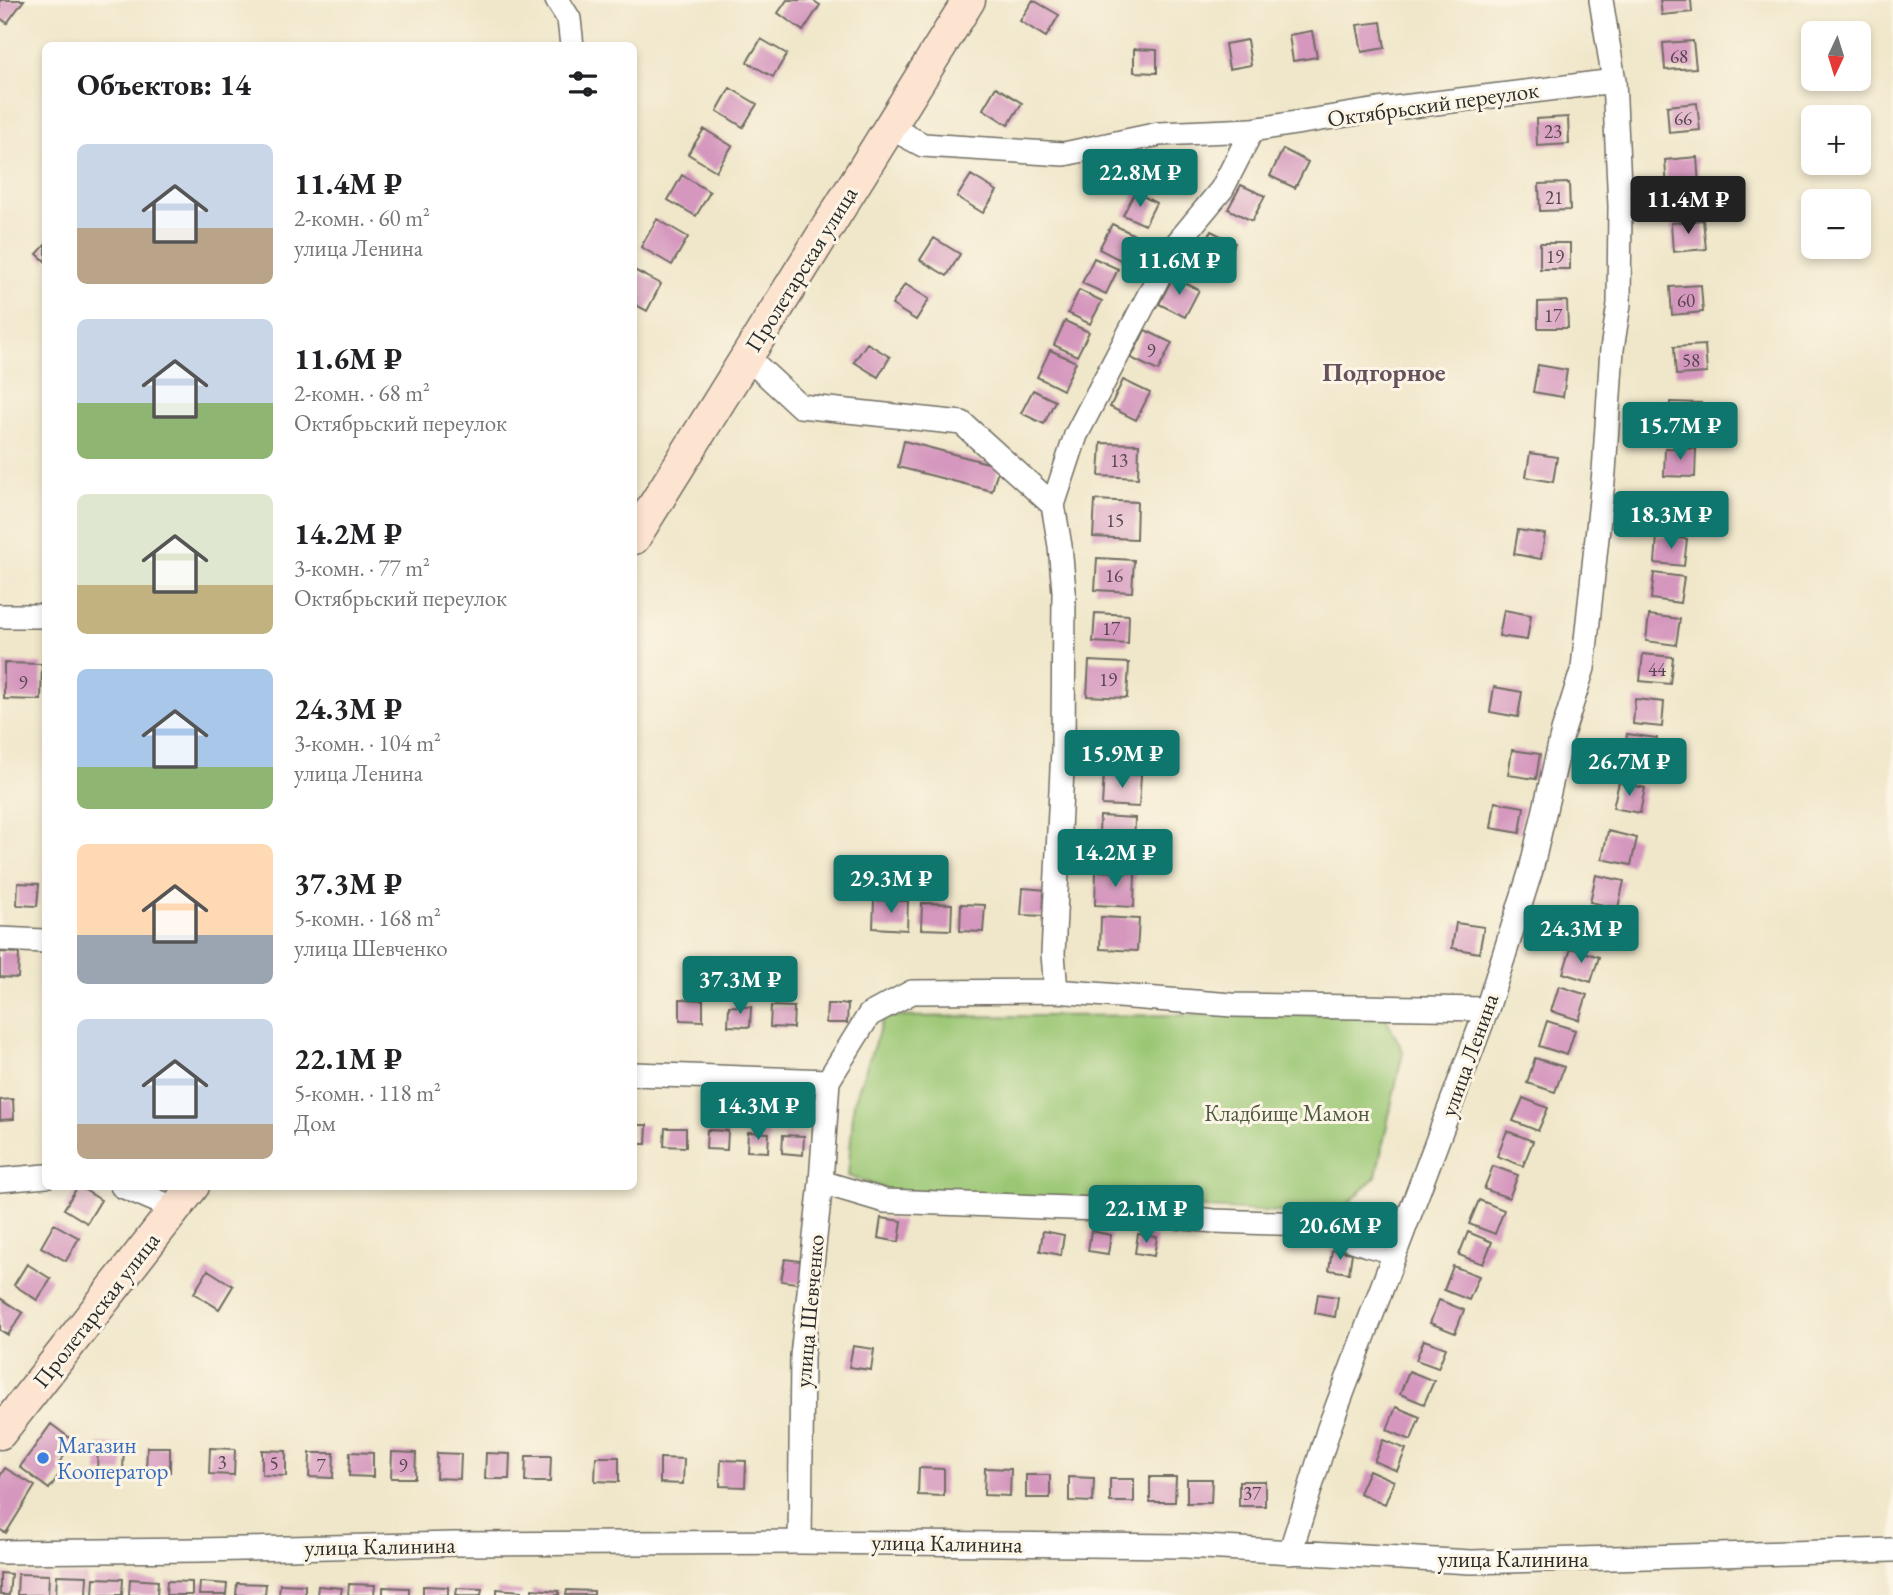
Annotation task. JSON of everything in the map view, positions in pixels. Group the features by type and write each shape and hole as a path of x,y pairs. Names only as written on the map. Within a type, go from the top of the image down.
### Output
{"street":[{"path":"557,0 569,19 572,42"},
{"name":"Пролетарская улица","path":"637,533 969,0"},
{"name":"улица Ленина","path":"1290,1553 1329,1428 1487,1009 1531,870 1563,731 1583,668 1604,472 1612,349 1619,304 1620,206 1614,82 1601,0"},
{"name":"Октябрьский переулок","path":"890,127 923,145 1064,154 1159,134 1252,130 1378,110 1614,82"},
{"path":"1056,991 1053,954 1063,749 1064,605 1060,546 1053,505 1076,435 1174,247 1222,189 1252,130"},
{"path":"746,356 800,407 962,423 1053,505"},
{"path":"0,615 42,616"},
{"path":"0,939 42,941"},
{"name":"улица Шевченко","path":"800,1542 802,1356 821,1182 828,1081 870,1015 912,992 1056,991 1231,1005 1487,1009"},
{"path":"637,1074 828,1081"},
{"path":"0,1180 42,1176"},
{"path":"821,1182 885,1201 1097,1209 1214,1222 1306,1224 1395,1252"},
{"path":"133,1190 144,1194 184,1198"},
{"name":"Пролетарская улица","path":"0,1433 184,1198"},
{"name":"улица Калинина","path":"0,1552 454,1544 800,1542 1186,1546 1471,1562 1893,1550"}],"green space":[{"name":"Кладбище Мамон","path":"1384,1014 1403,1051 1376,1176 1337,1215 892,1191 848,1176 854,1102 884,1017"}],"building":[{"path":"0,0 24,0 7,23 0,18"},
{"path":"787,0 812,0 820,5 803,31 778,13"},
{"path":"1033,0 1059,15 1046,37 1020,21"},
{"path":"1660,0 1691,0 1692,12 1662,15"},
{"path":"1381,22 1385,48 1362,52 1357,25"},
{"path":"1312,31 1317,57 1293,61 1289,35"},
{"path":"761,39 787,54 773,77 747,62"},
{"path":"1247,40 1251,65 1229,69 1225,44"},
{"path":"1693,41 1696,68 1665,70 1663,43"},
{"path":"1134,49 1157,50 1157,73 1134,72"},
{"path":"996,87 1022,103 1008,125 983,109"},
{"path":"730,88 757,104 743,127 717,111"},
{"path":"1697,103 1700,130 1669,133 1667,106"},
{"path":"1568,117 1569,144 1537,146 1536,119"},
{"path":"704,129 732,146 716,171 688,154"},
{"path":"1283,149 1308,162 1295,188 1270,176"},
{"path":"1697,157 1699,186 1667,189 1665,160"},
{"path":"682,175 710,192 696,216 668,200"},
{"path":"971,175 997,191 983,213 957,197"},
{"path":"1569,183 1570,210 1540,211 1539,184"},
{"path":"1241,185 1265,196 1252,221 1228,209"},
{"path":"1135,192 1156,203 1145,225 1123,215"},
{"path":"657,219 688,237 672,265 641,247"},
{"path":"1703,220 1706,249 1673,252 1671,223"},
{"path":"1112,224 1137,236 1124,262 1099,249"},
{"path":"1211,231 1235,243 1223,268 1199,256"},
{"path":"934,238 960,254 947,276 920,260"},
{"path":"1540,243 1570,243 1570,269 1540,269"},
{"path":"1094,258 1118,269 1106,294 1082,283"},
{"path":"637,272 661,284 647,311 637,306"},
{"path":"1173,277 1199,290 1185,317 1159,304"},
{"path":"905,284 929,299 916,320 892,305"},
{"path":"1701,285 1703,312 1672,315 1670,287"},
{"path":"1079,290 1102,301 1090,324 1068,313"},
{"path":"1567,301 1568,328 1538,328 1538,302"},
{"path":"1065,321 1089,332 1077,356 1054,345"},
{"path":"1145,330 1172,343 1158,371 1131,358"},
{"path":"867,343 890,357 878,377 854,362"},
{"path":"1705,345 1707,373 1676,375 1674,347"},
{"path":"1050,350 1076,362 1063,390 1037,377"},
{"path":"1538,365 1567,370 1563,397 1533,392"},
{"path":"1123,380 1150,393 1136,420 1110,407"},
{"path":"1033,390 1055,401 1044,424 1021,413"},
{"path":"1670,402 1701,403 1699,431 1669,429"},
{"path":"904,441 999,466 992,491 898,467"},
{"path":"1101,443 1139,444 1138,478 1099,476"},
{"path":"1665,448 1696,449 1695,477 1664,476"},
{"path":"1530,453 1557,457 1553,482 1526,477"},
{"path":"1662,495 1692,498 1689,525 1659,521"},
{"path":"1095,500 1137,502 1136,539 1093,537"},
{"path":"1518,530 1545,534 1541,559 1514,554"},
{"path":"1657,536 1687,539 1684,566 1655,563"},
{"path":"1097,558 1134,560 1132,592 1095,590"},
{"path":"1654,573 1684,577 1680,603 1651,599"},
{"path":"1504,610 1531,615 1527,640 1499,636"},
{"path":"1095,613 1129,615 1128,644 1093,642"},
{"path":"1649,615 1680,619 1676,645 1646,641"},
{"path":"1643,654 1673,657 1670,684 1640,681"},
{"path":"1089,661 1129,663 1127,698 1087,696"},
{"path":"4,663 42,664 41,700 4,699"},
{"path":"1494,687 1522,692 1518,717 1490,712"},
{"path":"1635,699 1664,702 1662,727 1633,724"},
{"path":"1627,734 1657,738 1654,764 1624,761"},
{"path":"1512,750 1540,754 1536,779 1508,775"},
{"path":"1104,773 1141,775 1139,807 1102,805"},
{"path":"1619,782 1645,788 1640,813 1613,808"},
{"path":"1495,802 1524,807 1520,833 1491,828"},
{"path":"1100,816 1135,818 1134,848 1098,846"},
{"path":"1608,831 1637,838 1631,865 1602,859"},
{"path":"1096,871 1135,873 1134,907 1095,905"},
{"path":"1596,875 1624,881 1618,908 1590,902"},
{"path":"18,883 39,884 37,906 17,905"},
{"path":"1023,888 1047,890 1046,916 1021,915"},
{"path":"874,900 908,901 907,930 873,928"},
{"path":"922,903 952,904 951,930 921,929"},
{"path":"961,904 985,905 983,932 960,931"},
{"path":"1586,915 1612,923 1604,947 1578,938"},
{"path":"1101,917 1139,919 1137,951 1100,949"},
{"path":"1456,923 1484,927 1479,953 1452,948"},
{"path":"1571,948 1599,957 1591,982 1563,973"},
{"path":"0,952 19,953 18,978 0,977"},
{"path":"1559,986 1587,995 1579,1020 1551,1011"},
{"path":"680,999 703,1000 703,1021 680,1020"},
{"path":"827,1004 848,1004 847,1023 826,1023"},
{"path":"729,1006 751,1007 750,1027 728,1026"},
{"path":"771,1006 794,1007 793,1028 770,1027"},
{"path":"1547,1021 1575,1030 1567,1055 1539,1046"},
{"path":"1535,1058 1564,1067 1555,1092 1527,1083"},
{"path":"1523,1098 1548,1108 1538,1131 1513,1121"},
{"path":"13,1099 14,1119 0,1120 0,1100"},
{"path":"637,1125 647,1125 646,1144 637,1144"},
{"path":"665,1128 686,1128 686,1147 664,1146"},
{"path":"707,1130 728,1131 727,1150 706,1149"},
{"path":"1507,1131 1533,1141 1523,1166 1497,1156"},
{"path":"748,1132 769,1133 768,1152 747,1151"},
{"path":"783,1135 804,1136 803,1155 782,1153"},
{"path":"1493,1166 1518,1175 1509,1198 1484,1189"},
{"path":"76,1190 85,1190 101,1200 87,1223 64,1209"},
{"path":"1479,1200 1504,1210 1495,1234 1469,1224"},
{"path":"881,1218 902,1221 899,1242 878,1238"},
{"path":"54,1224 79,1238 66,1261 41,1247"},
{"path":"1043,1231 1064,1235 1061,1255 1040,1251"},
{"path":"1091,1231 1111,1235 1108,1254 1088,1251"},
{"path":"1468,1232 1492,1242 1483,1264 1459,1255"},
{"path":"1138,1234 1157,1237 1154,1256 1135,1253"},
{"path":"1332,1250 1352,1253 1349,1273 1329,1270"},
{"path":"785,1259 807,1262 803,1284 781,1281"},
{"path":"27,1264 51,1279 37,1300 14,1285"},
{"path":"1453,1266 1479,1276 1469,1300 1444,1290"},
{"path":"208,1270 233,1286 219,1309 194,1293"},
{"path":"1318,1294 1338,1297 1335,1317 1315,1313"},
{"path":"0,1298 23,1313 8,1335 0,1330"},
{"path":"1439,1300 1464,1310 1455,1333 1430,1323"},
{"path":"1424,1340 1446,1348 1438,1368 1416,1360"},
{"path":"853,1346 874,1349 871,1370 849,1367"},
{"path":"1409,1371 1434,1381 1424,1404 1400,1394"},
{"path":"1396,1407 1420,1417 1411,1440 1387,1430"},
{"path":"51,1424 75,1442 58,1464 63,1469 49,1489 20,1467"},
{"path":"1383,1440 1406,1449 1397,1471 1374,1461"},
{"path":"98,1444 124,1445 123,1472 97,1472"},
{"path":"147,1447 170,1447 170,1472 146,1472"},
{"path":"210,1448 235,1449 234,1475 209,1474"},
{"path":"262,1450 286,1451 286,1476 262,1475"},
{"path":"350,1452 373,1453 373,1477 349,1476"},
{"path":"392,1452 416,1453 415,1478 391,1478"},
{"path":"310,1453 334,1453 333,1478 309,1477"},
{"path":"437,1453 461,1454 460,1479 436,1478"},
{"path":"486,1453 510,1454 509,1479 485,1479"},
{"path":"526,1456 551,1456 550,1482 525,1482"},
{"path":"596,1457 619,1457 619,1482 595,1481"},
{"path":"660,1458 684,1459 683,1484 660,1483"},
{"path":"721,1460 746,1461 745,1487 720,1486"},
{"path":"5,1468 35,1486 6,1533 0,1530 0,1476"},
{"path":"919,1468 944,1469 944,1496 918,1495"},
{"path":"985,1468 1011,1469 1010,1496 984,1495"},
{"path":"1369,1470 1394,1481 1385,1504 1359,1493"},
{"path":"1026,1475 1050,1475 1050,1498 1026,1498"},
{"path":"1069,1477 1094,1478 1093,1502 1069,1501"},
{"path":"1150,1477 1176,1477 1175,1502 1150,1502"},
{"path":"1110,1479 1134,1479 1134,1502 1110,1502"},
{"path":"1187,1479 1212,1479 1211,1503 1187,1503"},
{"path":"1239,1481 1265,1481 1265,1506 1239,1506"},
{"path":"0,1573 11,1574 9,1595 0,1595"},
{"path":"18,1574 49,1575 48,1595 17,1595"},
{"path":"57,1575 87,1576 86,1595 56,1595"},
{"path":"94,1578 123,1579 122,1595 93,1595"},
{"path":"130,1579 158,1581 157,1595 129,1595"},
{"path":"167,1581 192,1582 192,1595 166,1595"},
{"path":"200,1582 227,1584 226,1595 199,1595"},
{"path":"237,1583 266,1584 265,1595 236,1595"},
{"path":"280,1584 305,1585 305,1595 279,1595"},
{"path":"349,1584 375,1585 374,1595 348,1595"},
{"path":"318,1586 342,1588 341,1595 317,1595"},
{"path":"423,1586 448,1587 448,1595 423,1595"},
{"path":"383,1587 409,1588 409,1595 383,1595"},
{"path":"457,1588 482,1589 481,1595 456,1595"},
{"path":"497,1589 522,1591 522,1595 497,1595"},
{"path":"532,1589 559,1591 559,1595 532,1595"},
{"path":"567,1590 594,1591 594,1595 566,1595"}],"place":[{"name":"Магазин Кооператор","path":"43,1458"}],"district":[{"name":"Подгорное","path":"1384,372"}]}
